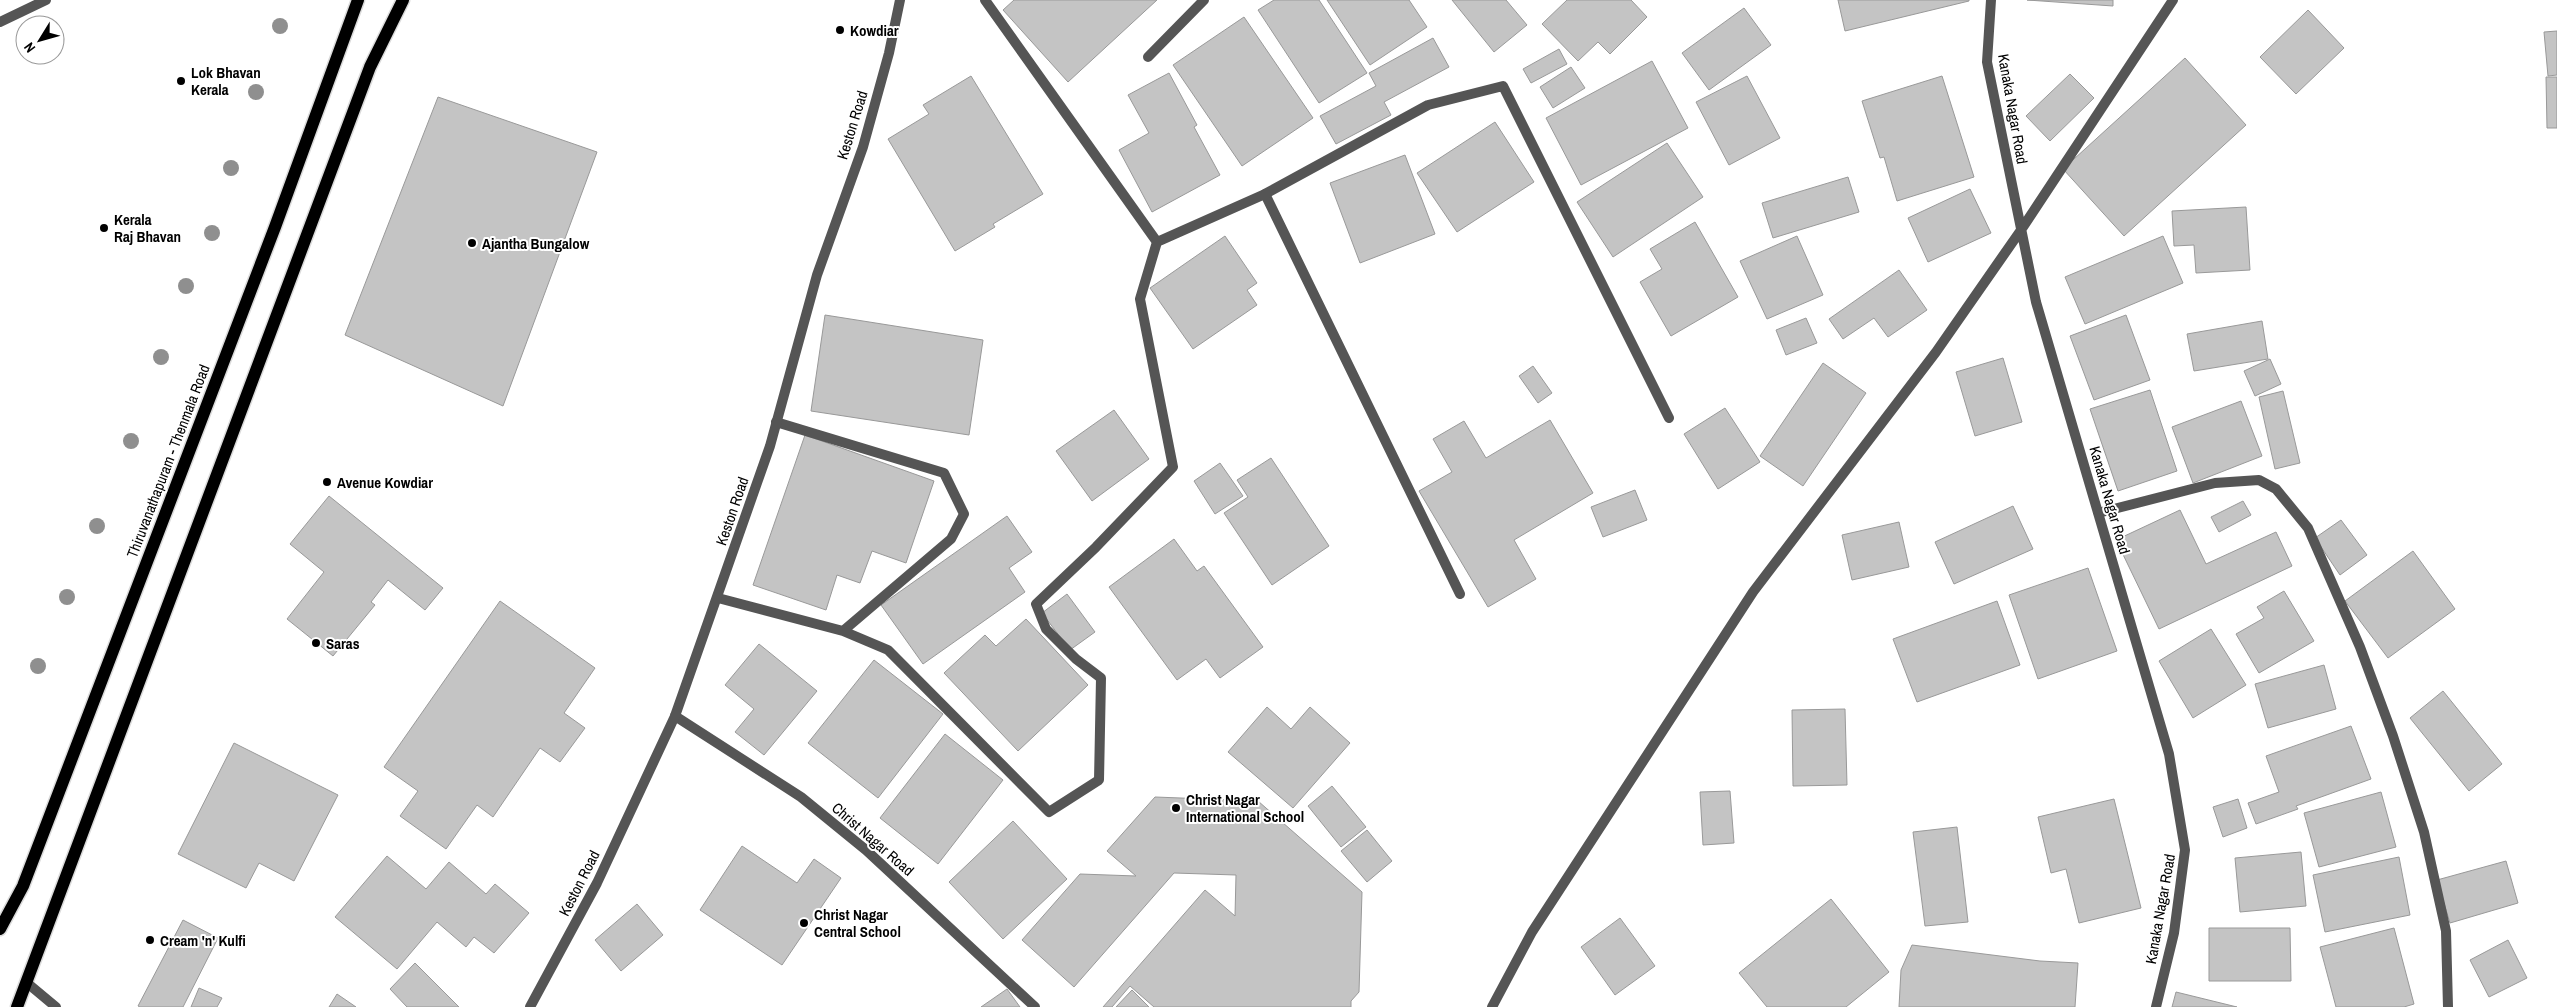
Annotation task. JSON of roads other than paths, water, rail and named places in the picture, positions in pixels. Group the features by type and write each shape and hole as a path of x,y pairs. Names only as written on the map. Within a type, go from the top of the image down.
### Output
{"main road":[{"name":"Thiruvanathapuram - Thenmala Road","path":"0,929 27,877 275,227 358,0"},
{"path":"17,1007 370,67 402,0"}],"street":[{"path":"0,22 46,0"},
{"name":"Keston Road","path":"530,1007 597,883 675,716 718,598 776,422 817,275 863,147 900,0"},
{"path":"985,0 1157,242"},
{"path":"1148,56 1204,0"},
{"name":"Kanaka Nagar Road","path":"1991,0 1987,62 2036,302 2168,754 2185,850 2174,933 2156,1007"},
{"path":"1492,1007 1532,932 1753,592 1936,352 2021,230 2173,0"},
{"path":"718,598 843,631 888,650 1049,812 1099,780 1101,678 1076,659 1046,629 1036,604 1096,547 1173,467 1140,299 1157,242 1265,194 1428,105 1503,86 1669,418"},
{"path":"1265,194 1460,594"},
{"path":"776,422 944,473 964,514 951,539 843,631"},
{"path":"2098,513 2216,483 2259,480 2276,489 2308,528 2360,647 2393,736 2424,832 2446,931 2448,1007"},
{"name":"Christ Nagar Road","path":"675,716 801,797 866,850 1034,1007"},
{"path":"26,982 56,1007"}],"place":[{"name":"Kowdiar","path":"840,30"},
{"name":"Lok Bhavan Kerala","path":"181,81"},
{"name":"Kerala Raj Bhavan","path":"104,228"},
{"name":"Ajantha Bungalow","path":"472,243"},
{"name":"Avenue Kowdiar","path":"327,482"},
{"name":"Saras","path":"316,643"},
{"name":"Christ Nagar International School","path":"1176,808"},
{"name":"Christ Nagar Central School","path":"804,923"},
{"name":"Cream 'n' Kulfi","path":"150,940"}]}
